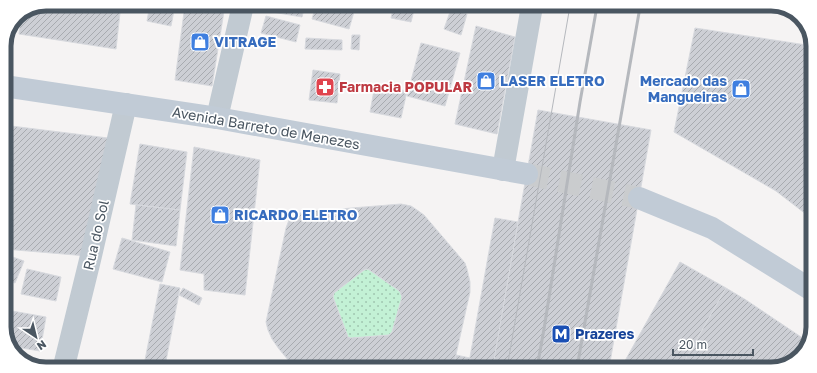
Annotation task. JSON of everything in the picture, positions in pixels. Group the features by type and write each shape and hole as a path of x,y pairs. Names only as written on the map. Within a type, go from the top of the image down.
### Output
{"main road":[{"name":"Avenida Barreto de Menezes","path":"11,87 217,118 527,174"},
{"path":"639,198 712,228 806,287"}],"street":[{"path":"217,118 242,11"},
{"path":"503,170 531,11"},
{"name":"Rua do Sol","path":"65,362 126,104"}],"green space":[{"path":"368,269 398,290 402,297 392,332 389,335 351,338 348,337 333,297 334,293 364,270"}],"building":[{"path":"120,11 116,49 19,34 20,23 27,17 39,12"},
{"path":"149,11 174,11 171,26 147,21"},
{"name":"VITRAGE","path":"184,11 224,11 212,86 175,80"},
{"path":"266,11 304,11 302,17"},
{"path":"314,11 354,11 349,29 312,19"},
{"path":"393,11 414,11 411,22 391,18"},
{"path":"450,11 457,11 467,14 461,35 444,29"},
{"path":"266,16 300,25 296,42 261,33"},
{"name":"LASER ELETRO","path":"476,26 515,37 497,134 455,124"},
{"name":"Mercado das Mangueiras","path":"695,28 806,45 806,214 776,191 674,132"},
{"path":"352,35 360,35 359,50 351,49"},
{"path":"306,38 342,40 342,50 305,49"},
{"path":"421,43 460,53 445,106 407,96"},
{"name":"Farmacia POPULAR","path":"313,70 340,74 337,103 309,100"},
{"path":"375,85 407,91 401,118 370,112"},
{"path":"538,110 651,130 610,362 493,362"},
{"path":"11,126 108,138 87,256 11,250"},
{"path":"140,144 187,152 180,210 130,204"},
{"name":"RICARDO ELETRO","path":"194,147 260,160 245,295 204,290 204,274 180,270"},
{"path":"401,204 411,206 424,215 465,263 470,282 470,292 454,362 290,362 272,339 266,322 286,228 289,220 295,215 303,212","holes":["368,269 400,292 402,297 392,332 389,335 348,337 333,297 334,293 364,270"]},
{"path":"136,205 180,210 176,246 132,240"},
{"path":"495,218 518,222 494,362 469,362"},
{"path":"122,238 170,252 162,282 113,269"},
{"path":"11,256 24,261 15,283 11,282"},
{"path":"680,262 726,288 684,362 624,362"},
{"path":"27,269 61,277 56,301 21,294"},
{"path":"160,284 180,288 166,362 145,362"},
{"path":"183,288 202,298 199,305 179,295"},
{"path":"726,288 803,339 794,353 775,362 684,362"},
{"path":"12,311 46,317 40,351 18,347 12,334"},
{"path":"456,355 470,358 469,362 454,362"}],"tunnel":[{"path":"527,174 639,198"}],"tram line":[{"path":"508,362 569,11"}],"railway":[{"path":"538,362 596,11"},
{"path":"578,362 639,11"}],"place":[{"name":"VITRAGE","path":"200,42"},
{"name":"LASER ELETRO","path":"486,81"},
{"name":"Farmacia POPULAR","path":"325,87"},
{"name":"Mercado das Mangueiras","path":"741,89"},
{"name":"RICARDO ELETRO","path":"220,215"},
{"name":"Prazeres","path":"561,334"}]}
